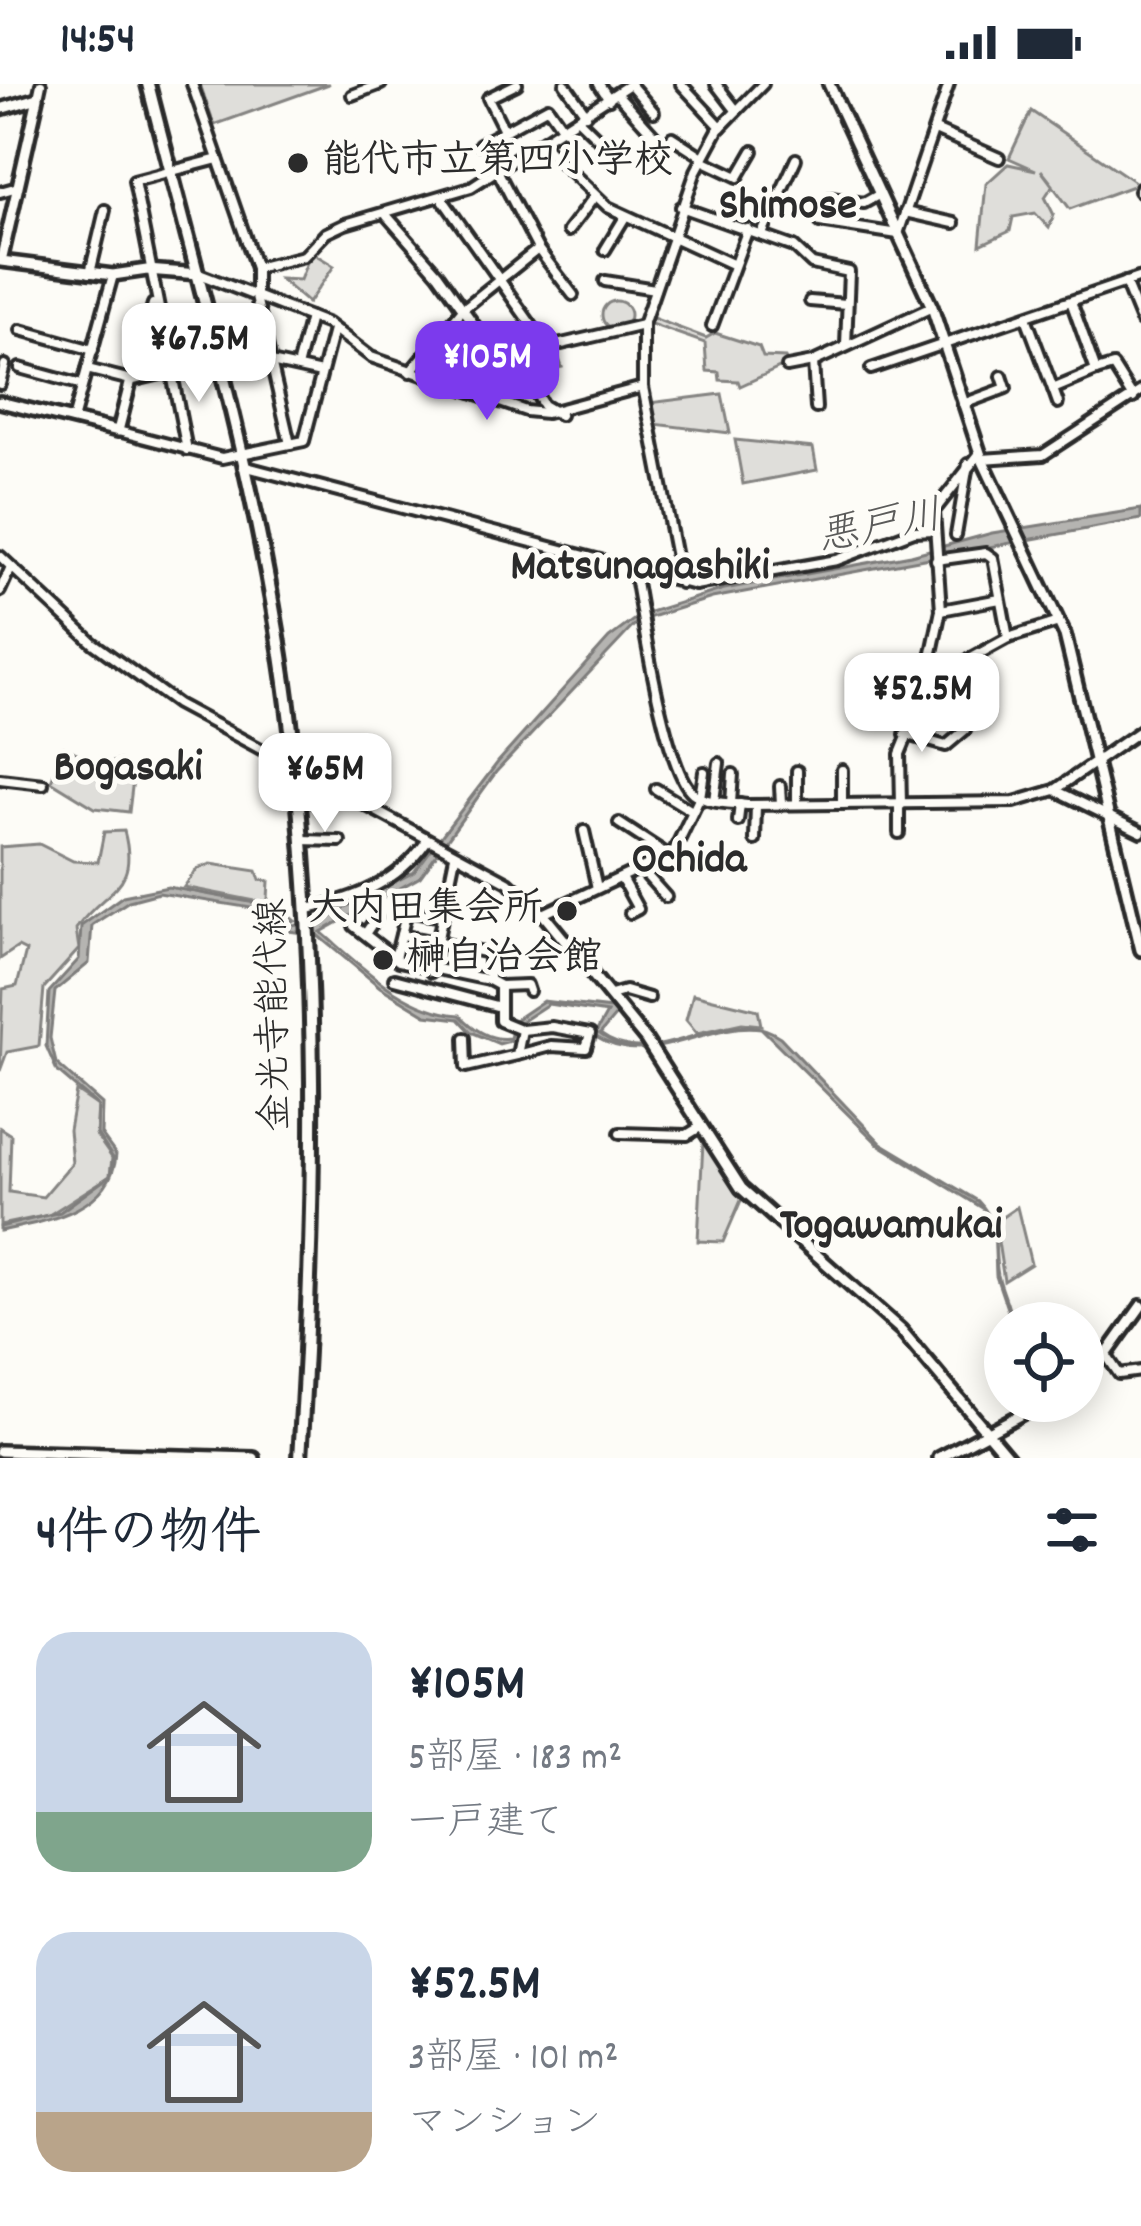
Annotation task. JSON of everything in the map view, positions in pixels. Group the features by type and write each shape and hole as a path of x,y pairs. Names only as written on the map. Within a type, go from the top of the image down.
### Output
{"main road":[{"name":"金光寺能代線","path":"148,84 224,373 287,699 295,766 308,914 312,1059 300,1458"}],"street":[{"path":"41,84 0,262 113,275 147,270 200,274 310,317 333,328 351,347 410,372 526,411 557,411 643,387"},
{"path":"192,84 256,268 256,297 290,444"},
{"path":"352,95 381,84"},
{"path":"504,130 488,98 517,84"},
{"path":"566,84 583,117 616,156"},
{"path":"599,84 654,135"},
{"path":"256,268 304,256 326,233 345,224 387,216 498,172 630,84 654,112"},
{"path":"681,84 721,127"},
{"path":"716,84 736,110"},
{"path":"681,583 643,387 643,326 669,239 702,158 721,127 763,84"},
{"path":"829,84 932,308 981,456 1059,622 1098,760 1141,950"},
{"path":"898,234 949,84"},
{"path":"0,109 38,98"},
{"path":"480,144 548,107 565,130"},
{"path":"935,130 999,158"},
{"path":"672,137 738,177 753,151"},
{"path":"542,144 594,197 625,217 732,264"},
{"path":"187,450 147,270 134,182 218,159"},
{"path":"762,234 796,159"},
{"path":"498,172 538,249 573,296"},
{"path":"0,192 19,187"},
{"path":"880,194 864,202 831,198 820,222 898,234"},
{"path":"441,196 542,340 553,346 643,326"},
{"path":"568,231 594,197"},
{"path":"681,207 794,247 812,264 848,272 846,345"},
{"path":"89,273 105,210"},
{"path":"905,212 954,224"},
{"path":"387,216 496,356 526,376 543,405 557,411"},
{"path":"605,250 625,217"},
{"path":"712,326 748,229"},
{"path":"410,372 463,308 538,249"},
{"path":"73,420 113,275"},
{"path":"871,368 1027,320 1141,277"},
{"path":"605,281 655,289"},
{"path":"1125,282 1141,321"},
{"path":"118,431 154,300"},
{"path":"810,302 846,304"},
{"path":"1072,304 1096,371"},
{"path":"787,367 813,362 932,308"},
{"path":"297,368 310,317"},
{"path":"1027,320 1058,403"},
{"path":"241,460 304,441 333,328"},
{"path":"21,330 93,350"},
{"path":"87,369 131,380 220,359"},
{"path":"224,373 271,362 321,373"},
{"path":"813,362 816,408"},
{"path":"0,384 5,364"},
{"path":"899,833 905,734 926,682 941,610 933,536 942,496 968,463 981,456 1043,455 1137,395 1113,366 1053,389"},
{"path":"20,368 82,385"},
{"path":"962,404 1006,388 1002,376"},
{"path":"0,402 241,460 317,486 681,583 710,586 816,565 914,531 933,536"},
{"path":"1124,406 1141,410"},
{"path":"956,535 968,463"},
{"path":"317,486 322,470"},
{"path":"936,560 986,553 993,558 1008,638"},
{"path":"0,556 93,644 208,723 362,800 425,842 518,888 611,995 741,1188 901,1330 1009,1458"},
{"path":"0,590 11,567"},
{"path":"634,571 670,754 684,771 690,792 700,797 756,805 999,804 1054,790 1141,730"},
{"path":"941,610 1000,599"},
{"path":"926,682 1008,638 1059,622"},
{"path":"905,734 946,746 965,730"},
{"path":"714,801 718,763"},
{"path":"842,770 842,804"},
{"path":"797,771 797,804"},
{"path":"543,914 669,856 700,797 704,772"},
{"path":"733,774 738,820"},
{"path":"0,779 44,784"},
{"path":"780,786 781,805"},
{"path":"656,789 692,811"},
{"path":"1054,790 1141,832"},
{"path":"755,840 756,805"},
{"path":"619,823 669,856"},
{"path":"584,831 597,888"},
{"path":"302,840 340,841"},
{"path":"308,914 396,876 425,842"},
{"path":"431,972 455,856"},
{"path":"641,869 666,897"},
{"path":"621,878 638,909 630,913"},
{"path":"395,958 409,909 443,917"},
{"path":"365,934 376,918"},
{"path":"354,926 395,958 431,972 489,980 500,986 527,985 530,992"},
{"path":"401,935 489,953 489,980"},
{"path":"394,979 500,1006"},
{"path":"465,1038 466,1066 551,1046 586,1048 590,1034 500,1021 500,986"},
{"path":"611,995 625,991 649,998"},
{"path":"517,1027 517,1055"},
{"path":"620,1133 687,1135 700,1127"},
{"path":"1141,1306 1106,1355 1119,1374 1141,1370"},
{"path":"939,1458 1009,1422"},
{"path":"0,1451 254,1458"}],"shaded area":[{"path":"200,84 329,84 214,125"},
{"path":"1031,111 1138,184 1070,209 1053,186 1045,197 1054,215 1049,228 1035,213 1013,217 1010,231 980,245 986,184 1008,164 1036,170 1009,158"},
{"path":"311,252 334,266 308,303 280,279 300,280"},
{"path":"616,301 626,305 630,315 626,325 616,329 606,325 602,315 606,305"},
{"path":"650,317 706,338 715,333 759,347 763,357 785,358 788,364 740,386 738,381 720,380 719,372 707,371 705,343 648,323"},
{"path":"152,318 164,367 137,373"},
{"path":"536,340 556,350 562,367 530,373 506,360"},
{"path":"722,394 730,433 654,424 649,403"},
{"path":"735,440 813,448 817,470 743,484"},
{"path":"1141,509 1141,519 712,598 638,621 496,772 420,877 321,932 403,996 460,1015 496,1038 510,1038 515,1020 543,1001 611,1009 616,1015 600,1034 622,1045 667,1044 736,1026 760,1028 718,1031 656,1047 636,1049 615,1046 594,1036 607,1013 548,1004 519,1023 514,1040 499,1044 471,1032 459,1019 426,1015 380,987 317,935 275,929 264,910 159,893 129,901 92,925 89,963 55,991 50,1038 56,1063 102,1104 101,1134 116,1155 112,1174 102,1189 73,1211 0,1231 0,1227 60,1212 110,1176 113,1158 97,1134 98,1106 57,1071 46,1046 49,992 79,959 81,926 123,896 168,887 266,905 286,927 316,922 414,872 498,762 609,638 640,615 724,589 911,555 992,533"},
{"path":"64,747 103,765 120,760 133,779 129,812 95,808 51,781"},
{"path":"124,831 128,851 123,877 76,929 79,949 44,988 39,1046 7,1052 0,1071 3,989 17,986 26,951 18,947 0,959 0,847 39,844 73,861 98,862 104,832"},
{"path":"211,864 257,871 260,880 269,881 268,899 295,921 285,925 266,903 184,887 197,869"},
{"path":"693,994 758,1010 761,1025 742,1023 697,1033 686,1020"},
{"path":"762,1029 780,1037 881,1143 978,1201 986,1210 991,1221 984,1209 878,1144"},
{"path":"76,1091 98,1106 96,1135 112,1158 110,1176 49,1215 0,1225 0,1128 11,1135 9,1192 43,1197 72,1163 69,1130"},
{"path":"703,1142 742,1198 723,1242 698,1241"},
{"path":"1017,1207 1031,1264 1004,1281 995,1222"},
{"path":"994,1233 998,1275 1007,1302 996,1276"}],"place":[{"name":"能代市立第四小学校","path":"298,163"},
{"name":"大内田集会所","path":"567,911"},
{"name":"榊自治会館","path":"383,960"}],"district":[{"name":"Shimose","path":"788,208"},
{"name":"Matsunagashiki","path":"640,569"},
{"name":"Bogasaki","path":"128,770"},
{"name":"Ochida","path":"689,862"},
{"name":"Togawamukai","path":"891,1228"}],"water label":[{"name":"悪戸川","path":"880,530"}]}
